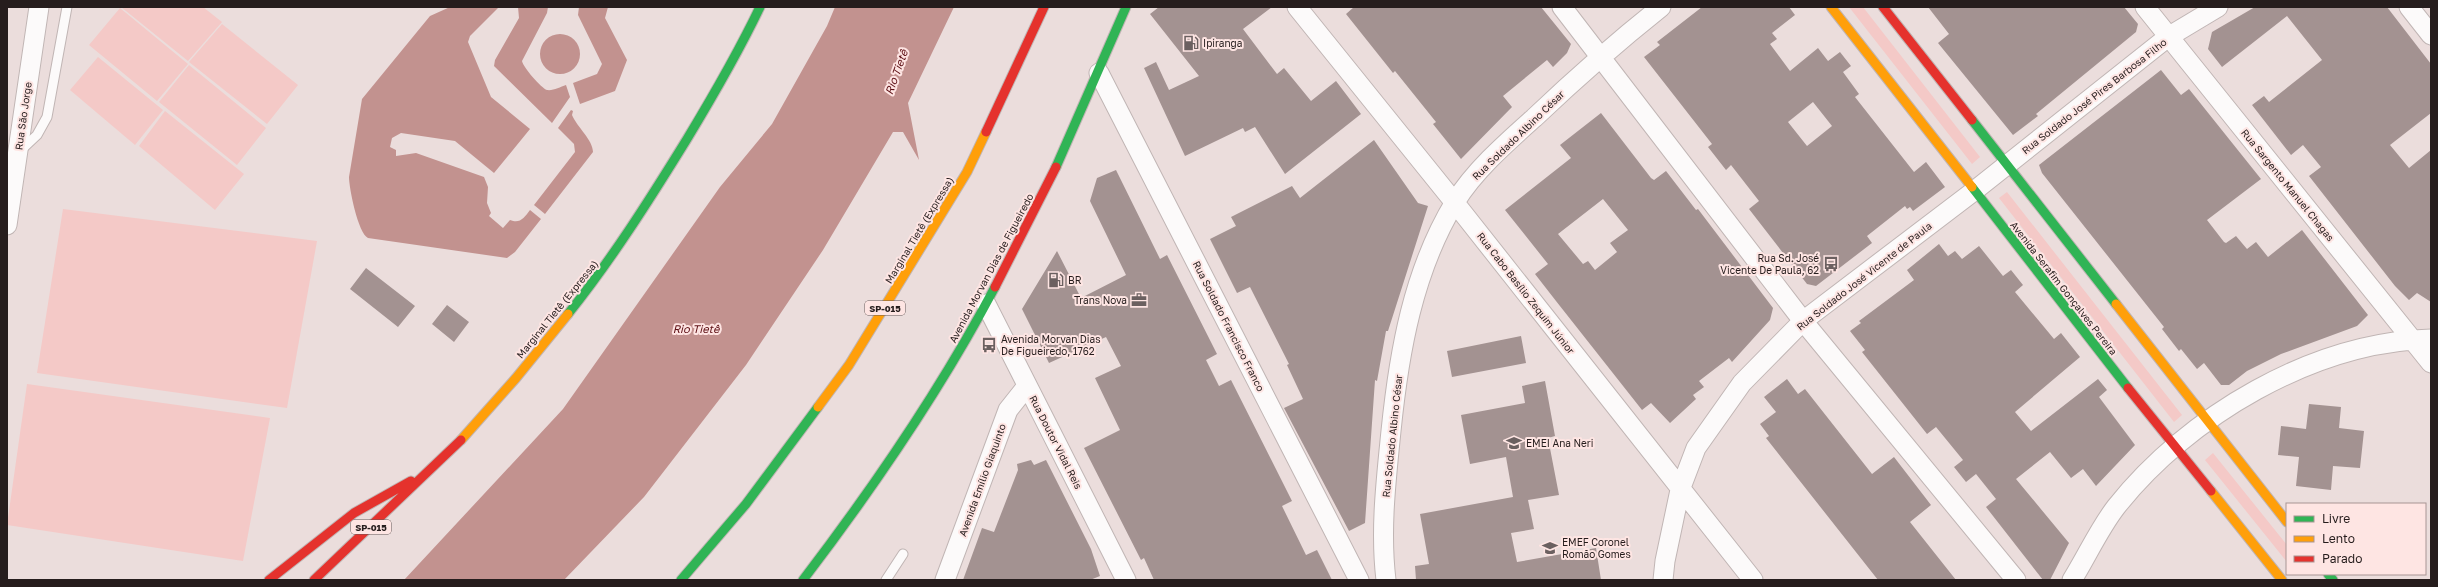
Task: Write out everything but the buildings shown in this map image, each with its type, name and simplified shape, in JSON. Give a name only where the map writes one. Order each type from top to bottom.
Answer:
[{"type":"main road","name":"Marginal Tietê (Expressa)","points":[[314,580],[428,474],[488,411],[596,280],[678,155],[739,53],[760,7]]},
{"type":"main road","name":"Marginal Tietê (Expressa)","points":[[681,580],[746,504],[849,365],[966,172],[1044,7]]},
{"type":"main road","name":"Avenida Morvan Dias de Figueiredo","points":[[803,580],[883,474],[971,332],[1056,167],[1126,7]]},
{"type":"main road","name":"Avenida Serafim Gonçalves Pereira","points":[[1831,7],[2175,447],[2282,580]]},
{"type":"main road","points":[[1883,7],[2006,166],[2286,521]]},
{"type":"main road","points":[[269,580],[356,511],[385,493],[428,474]]},
{"type":"street","name":"Rua São Jorge","points":[[7,225],[39,7]]},
{"type":"street","name":"Rua Cabo Basílio Zequim Júnior","points":[[1297,7],[1455,202],[1752,580]]},
{"type":"street","points":[[1562,7],[1803,321],[2016,580]]},
{"type":"street","name":"Rua Soldado Albino César","points":[[1386,580],[1384,523],[1397,380],[1411,306],[1426,262],[1455,202],[1472,180],[1514,136],[1600,56],[1662,7]]},
{"type":"street","name":"Rua Sargento Manuel Chagas","points":[[2145,7],[2168,37],[2422,339],[2431,362]]},
{"type":"street","name":"Rua Soldado José Pires Barbosa Filho","points":[[1974,191],[2168,37],[2218,7]]},
{"type":"street","points":[[2409,7],[2431,34]]},
{"type":"street","name":"Rua Soldado Francisco Franco","points":[[1098,73],[1359,580]]},
{"type":"street","name":"Rua Soldado José Vicente de Paula","points":[[1663,580],[1665,561],[1680,490],[1696,448],[1742,383],[1803,321],[1974,191]]},
{"type":"street","name":"Rua Doutor Vidal Reis","points":[[986,304],[1126,580]]},
{"type":"street","points":[[2072,580],[2116,508],[2152,466],[2208,422],[2274,379],[2352,350],[2422,339]]},
{"type":"street","name":"Avenida Emílio Giaquinto","points":[[945,580],[1008,410],[1027,386]]},
{"type":"lane","points":[[18,152],[37,135],[47,117],[67,7]]},
{"type":"lane","points":[[886,580],[903,554]]},
{"type":"shaded area","points":[[121,7],[203,7],[222,22],[188,61]]},
{"type":"shaded area","points":[[1849,7],[1863,7],[1980,157],[1972,164]]},
{"type":"shaded area","points":[[120,8],[188,64],[157,101],[89,45]]},
{"type":"shaded area","points":[[222,24],[298,85],[267,124],[189,62]]},
{"type":"shaded area","points":[[98,57],[163,110],[135,145],[70,90]]},
{"type":"shaded area","points":[[189,65],[266,128],[237,165],[159,102]]},
{"type":"shaded area","points":[[165,111],[244,174],[215,210],[139,146]]},
{"type":"shaded area","points":[[2007,192],[2182,415],[2174,422],[1999,198]]},
{"type":"shaded area","points":[[63,209],[317,241],[287,408],[37,373]]},
{"type":"shaded area","points":[[27,384],[270,418],[243,561],[7,525]]},
{"type":"shaded area","points":[[2213,453],[2286,544],[2286,561],[2205,460]]},
{"type":"water","points":[[450,7],[499,7],[470,36],[468,42],[491,97],[530,129],[494,173],[455,141],[401,133],[392,138],[390,147],[396,150],[396,156],[416,153],[484,177],[488,187],[487,203],[491,213],[489,216],[503,228],[510,220],[522,220],[530,210],[541,219],[515,252],[507,258],[368,238],[361,228],[352,200],[349,177],[362,99],[430,16]]},
{"type":"water","points":[[518,7],[548,7],[547,13],[522,61],[525,68],[547,90],[566,85],[570,97],[552,123],[494,66],[495,60],[519,18]]},
{"type":"water","points":[[579,7],[608,7],[605,18],[627,60],[615,91],[580,104],[573,83],[597,74],[602,64],[578,15]]},
{"type":"water","name":"Rio Tietê","points":[[835,7],[954,7],[908,103],[919,160],[903,132],[893,132],[823,250],[746,365],[644,497],[564,580],[404,580],[563,409],[720,187],[772,124],[827,26]]},
{"type":"water","points":[[560,34],[568,36],[574,40],[578,46],[580,54],[578,62],[574,68],[568,72],[560,74],[552,72],[546,68],[542,62],[540,54],[542,46],[546,40],[552,36]]},
{"type":"water","points":[[571,110],[573,111],[572,115],[574,120],[588,138],[593,152],[545,214],[534,205],[575,152],[574,144],[558,128]]},
{"type":"traffic: fast","points":[[568,314],[645,206],[697,123],[743,41],[760,7]]},
{"type":"traffic: fast","points":[[1056,167],[1126,7]]},
{"type":"traffic: fast","points":[[1972,120],[2116,304]]},
{"type":"traffic: fast","points":[[1972,187],[2128,388]]},
{"type":"traffic: fast","points":[[803,580],[855,510],[905,438],[952,364],[995,287]]},
{"type":"traffic: fast","points":[[681,580],[746,504],[818,407]]},
{"type":"traffic: fast","points":[[2329,575],[2333,580]]},
{"type":"traffic: slow","points":[[1831,7],[1972,187]]},
{"type":"traffic: slow","points":[[818,407],[849,365],[967,172],[986,132]]},
{"type":"traffic: slow","points":[[2116,304],[2286,521]]},
{"type":"traffic: slow","points":[[461,440],[516,378],[568,314]]},
{"type":"traffic: slow","points":[[2211,491],[2282,580]]},
{"type":"traffic: jam","points":[[986,132],[1044,7]]},
{"type":"traffic: jam","points":[[1883,7],[1972,120]]},
{"type":"traffic: jam","points":[[995,287],[1056,167]]},
{"type":"traffic: jam","points":[[2128,388],[2211,491]]},
{"type":"traffic: jam","points":[[314,580],[461,440]]},
{"type":"traffic: jam","points":[[269,580],[354,513],[411,481]]},
{"type":"place","name":"Ipiranga","points":[[1191,43]]},
{"type":"place","name":"Rua Sd. José Vicente De Paula, 62","points":[[1831,264]]},
{"type":"place","name":"BR","points":[[1056,280]]},
{"type":"place","name":"Trans Nova","points":[[1139,300]]},
{"type":"place","name":"Avenida Morvan Dias De Figueiredo, 1762","points":[[989,345]]},
{"type":"place","name":"EMEI Ana Neri","points":[[1514,443]]},
{"type":"place","name":"EMEF Coronel Romão Gomes","points":[[1550,548]]}]
